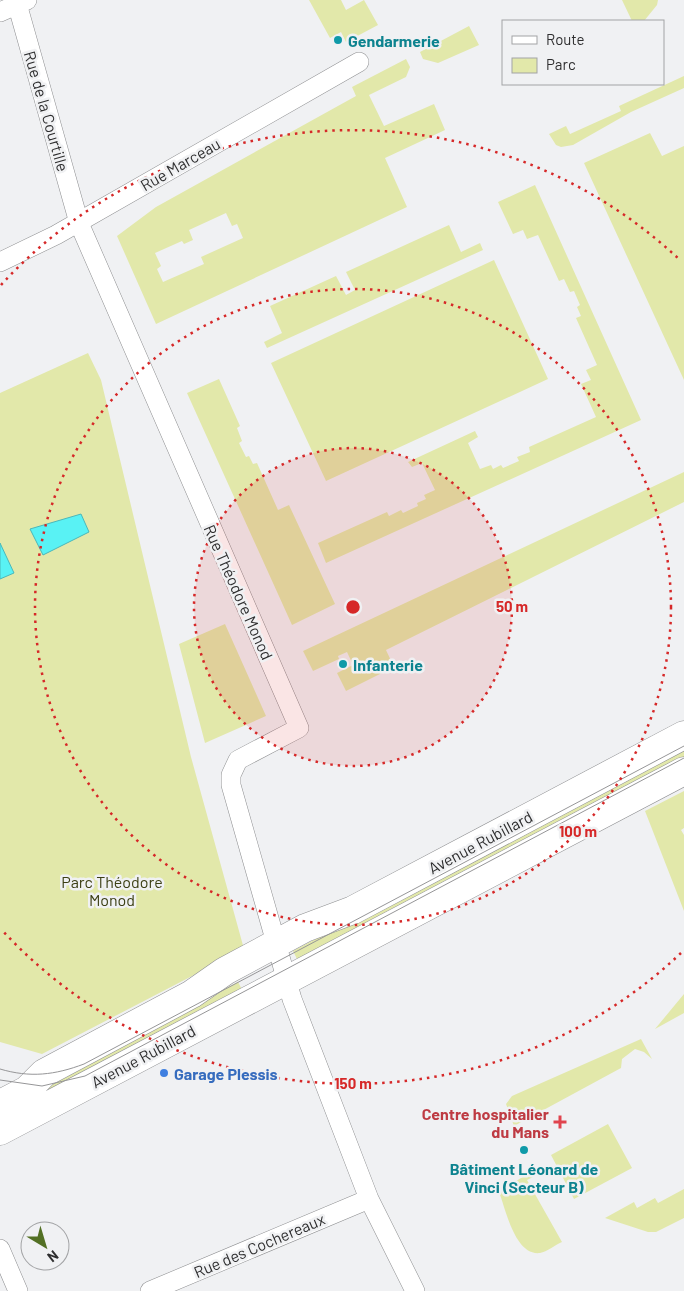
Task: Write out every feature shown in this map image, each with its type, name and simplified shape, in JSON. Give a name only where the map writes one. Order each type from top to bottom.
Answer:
[{"type":"main road","name":"Avenue Rubillard","points":[[0,1104],[27,1090],[44,1073],[192,994],[274,941],[317,922],[353,910],[684,735]]},
{"type":"main road","name":"Avenue Rubillard","points":[[0,1131],[684,771]]},
{"type":"street","name":"Rue de la Courtille","points":[[15,4],[79,223]]},
{"type":"street","name":"Rue Marceau","points":[[0,262],[79,223],[359,62]]},
{"type":"street","name":"Rue Théodore Monod","points":[[79,223],[299,728],[242,757],[233,767],[231,775],[232,785],[274,941]]},
{"type":"street","points":[[274,941],[285,981],[368,1199],[415,1291]]},
{"type":"street","name":"Rue des Cochereaux","points":[[150,1291],[368,1199]]},
{"type":"street","points":[[0,1249],[18,1291]]},
{"type":"green space","points":[[309,0],[341,0],[346,10],[364,0],[378,25],[346,42],[341,32],[330,38]]},
{"type":"green space","points":[[622,0],[658,0],[657,5],[645,20],[632,20]]},
{"type":"green space","points":[[469,26],[479,45],[438,63],[423,59],[420,52]]},
{"type":"green space","points":[[406,59],[410,67],[406,77],[369,95],[384,126],[434,104],[445,130],[385,158],[407,207],[156,324],[117,236],[156,207],[356,96],[352,87]],"holes":[[[226,213],[232,226],[237,224],[243,238],[201,257],[204,264],[163,282],[157,269],[161,266],[155,253],[182,241],[184,244],[193,240],[189,230]]]},
{"type":"green space","points":[[684,76],[684,88],[631,112],[573,145],[561,147],[556,145],[549,134],[566,126],[570,134],[621,111],[619,106]]},
{"type":"green space","points":[[650,133],[662,156],[684,146],[684,380],[584,163]]},
{"type":"green space","points":[[535,185],[641,420],[326,563],[318,543],[387,512],[389,516],[401,510],[403,513],[418,506],[417,503],[426,499],[424,495],[435,490],[422,463],[412,467],[408,462],[475,431],[478,437],[468,443],[480,469],[491,465],[493,469],[501,465],[503,468],[519,461],[517,457],[530,452],[529,447],[596,417],[581,384],[591,380],[586,370],[597,365],[576,318],[581,316],[577,307],[580,305],[574,291],[570,292],[564,279],[559,281],[538,235],[527,239],[523,230],[513,234],[498,202]]},
{"type":"green space","points":[[449,225],[461,252],[480,243],[483,250],[267,348],[264,342],[282,333],[270,306],[336,276],[346,295],[355,290],[346,272]]},
{"type":"green space","points":[[494,260],[548,379],[326,481],[271,363]]},
{"type":"green space","name":"Parc Théodore Monod","points":[[88,353],[101,380],[191,757],[244,949],[42,1054],[0,1042],[0,393]]},
{"type":"green space","points":[[219,379],[240,426],[237,428],[242,441],[239,443],[246,457],[249,456],[253,464],[257,463],[278,510],[289,505],[335,604],[292,625],[187,393]]},
{"type":"green space","points":[[684,472],[684,502],[386,650],[394,667],[346,691],[337,673],[353,665],[347,652],[338,656],[339,659],[313,671],[303,651]]},
{"type":"green space","points":[[225,624],[266,716],[205,743],[179,644]]},
{"type":"green space","points":[[684,744],[684,761],[298,961],[293,951]]},
{"type":"green space","points":[[684,791],[684,828],[681,830],[684,835],[684,911],[645,811]]},
{"type":"green space","points":[[238,982],[245,995],[31,1099],[75,1066]]},
{"type":"green space","points":[[684,994],[684,1013],[655,1029]]},
{"type":"green space","points":[[641,1039],[652,1059],[644,1052],[635,1049],[622,1059],[621,1068],[514,1126],[506,1104],[512,1096]]},
{"type":"green space","points":[[608,1124],[632,1168],[574,1199],[551,1155]]},
{"type":"green space","points":[[532,1171],[535,1176],[527,1180],[562,1242],[540,1253],[531,1252],[518,1240],[508,1220],[499,1192]]},
{"type":"green space","points":[[684,1189],[684,1218],[656,1232],[648,1232],[605,1218],[634,1202],[637,1208],[655,1198],[658,1203]]},
{"type":"water","points":[[81,514],[89,532],[43,555],[30,529]]},
{"type":"water","points":[[0,543],[14,573],[0,579]]},
{"type":"tram line","points":[[0,1069],[22,1074],[42,1074],[63,1071],[84,1064],[684,746]]},
{"type":"tram line","points":[[0,1080],[42,1086],[85,1076],[684,758]]},
{"type":"place","name":"Gendarmerie","points":[[338,40]]},
{"type":"place","name":"Infanterie","points":[[343,664]]},
{"type":"place","name":"Garage Plessis","points":[[164,1073]]},
{"type":"place","name":"Centre hospitalier du Mans","points":[[560,1122]]},
{"type":"place","name":"Bâtiment Léonard de Vinci (Secteur B)","points":[[524,1150]]}]
